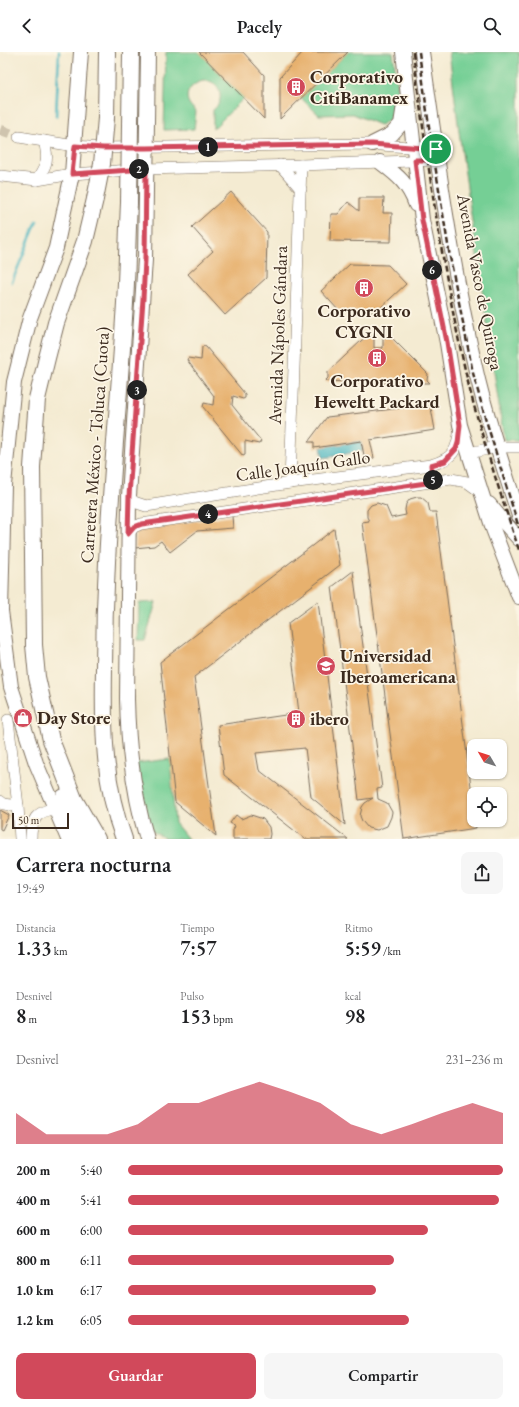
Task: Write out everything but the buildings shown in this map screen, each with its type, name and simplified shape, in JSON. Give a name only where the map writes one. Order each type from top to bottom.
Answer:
[{"type":"highway","points":[[97,839],[74,799],[51,740],[37,677],[34,645],[32,467],[37,400],[56,323],[86,242],[96,199],[102,164],[106,118],[107,52]]},
{"type":"highway","name":"Carretera México - Toluca (Cuota)","points":[[124,839],[108,779],[104,724],[104,677],[108,537],[124,317],[131,52]]},
{"type":"highway","points":[[51,740],[49,760],[61,806],[72,820],[82,839]]},
{"type":"highway","points":[[61,806],[88,839]]},
{"type":"main road","points":[[68,839],[61,806],[10,720],[11,688],[1,611],[4,485],[14,382],[30,318],[56,248],[72,174],[81,52]]},
{"type":"main road","points":[[147,839],[134,785],[127,728],[129,496],[145,260],[148,52]]},
{"type":"main road","points":[[403,52],[422,220],[447,342],[460,425],[493,529],[519,598]]},
{"type":"main road","name":"Avenida Vasco de Quiroga","points":[[422,52],[453,257],[468,335],[476,372],[497,447],[518,513]]},
{"type":"main road","points":[[372,144],[392,134],[401,124],[407,89]]},
{"type":"main road","points":[[380,162],[395,173],[411,191],[422,220]]},
{"type":"main road","points":[[481,492],[498,516],[519,539]]},
{"type":"main road","points":[[518,513],[519,497]]},
{"type":"street","points":[[19,137],[75,146],[103,148],[372,144],[414,154],[437,155]]},
{"type":"street","points":[[37,180],[47,162],[47,152],[44,141]]},
{"type":"street","points":[[352,144],[360,153],[354,163]]},
{"type":"street","points":[[1,176],[37,180],[72,174],[146,169],[280,165],[301,166],[380,162],[414,154]]},
{"type":"street","points":[[280,165],[301,189]]},
{"type":"street","name":"Avenida Nápoles Gándara","points":[[290,483],[301,166]]},
{"type":"street","name":"Calle Joaquín Gallo","points":[[129,496],[134,502],[146,506],[175,503],[290,483],[431,465],[445,461],[456,449],[460,425]]},
{"type":"street","points":[[469,453],[497,447],[519,447]]},
{"type":"street","points":[[431,465],[433,482]]},
{"type":"street","name":"Calle Joaquín Gallo","points":[[128,534],[134,527],[142,524],[451,479],[467,482],[481,492]]},
{"type":"street","points":[[174,519],[171,511],[175,503]]},
{"type":"street","points":[[10,720],[20,839]]},
{"type":"street","points":[[0,801],[4,804],[18,806]]},
{"type":"street","points":[[31,839],[32,824],[36,817],[45,810],[61,806]]},
{"type":"green space","points":[[166,52],[199,52],[244,98],[213,129],[213,110],[219,103],[220,94],[216,86],[210,81],[203,81],[190,89],[187,95],[189,103],[196,111],[194,129],[164,130]]},
{"type":"green space","points":[[348,52],[393,52],[399,99],[397,111],[394,116],[383,124],[380,125],[353,114],[319,115],[301,98]]},
{"type":"green space","points":[[449,52],[519,52],[519,440],[504,440],[460,139]]},
{"type":"green space","points":[[156,602],[145,640],[138,640],[139,603]]},
{"type":"green space","points":[[170,759],[175,823],[188,839],[166,839],[152,831],[147,816],[136,763]]},
{"type":"water","points":[[361,441],[363,451],[323,458],[321,447]]},
{"type":"waterway","points":[[56,116],[59,52]]},
{"type":"waterway","points":[[12,282],[37,221]]},
{"type":"tunnel","points":[[0,130],[19,137]]},
{"type":"railway","points":[[413,52],[436,214],[457,334],[478,418],[519,550]]},
{"type":"railway","points":[[419,52],[430,134],[450,257],[473,373],[519,528]]},
{"type":"place","name":"Corporativo CitiBanamex","points":[[296,87]]},
{"type":"place","name":"Corporativo CYGNI","points":[[364,288]]},
{"type":"place","name":"Corporativo Heweltt Packard","points":[[377,358]]},
{"type":"place","name":"Universidad Iberoamericana","points":[[326,666]]},
{"type":"place","name":"Day Store","points":[[23,718]]},
{"type":"place","name":"ibero","points":[[296,719]]},
{"type":"route","points":[[372,144],[436,149],[438,160],[415,160],[422,220],[447,342],[460,425],[456,449],[445,461],[431,465],[433,482],[142,524],[134,527],[128,534],[129,496],[145,260],[146,169],[72,174],[75,146],[103,148],[146,148],[372,144]]}]
